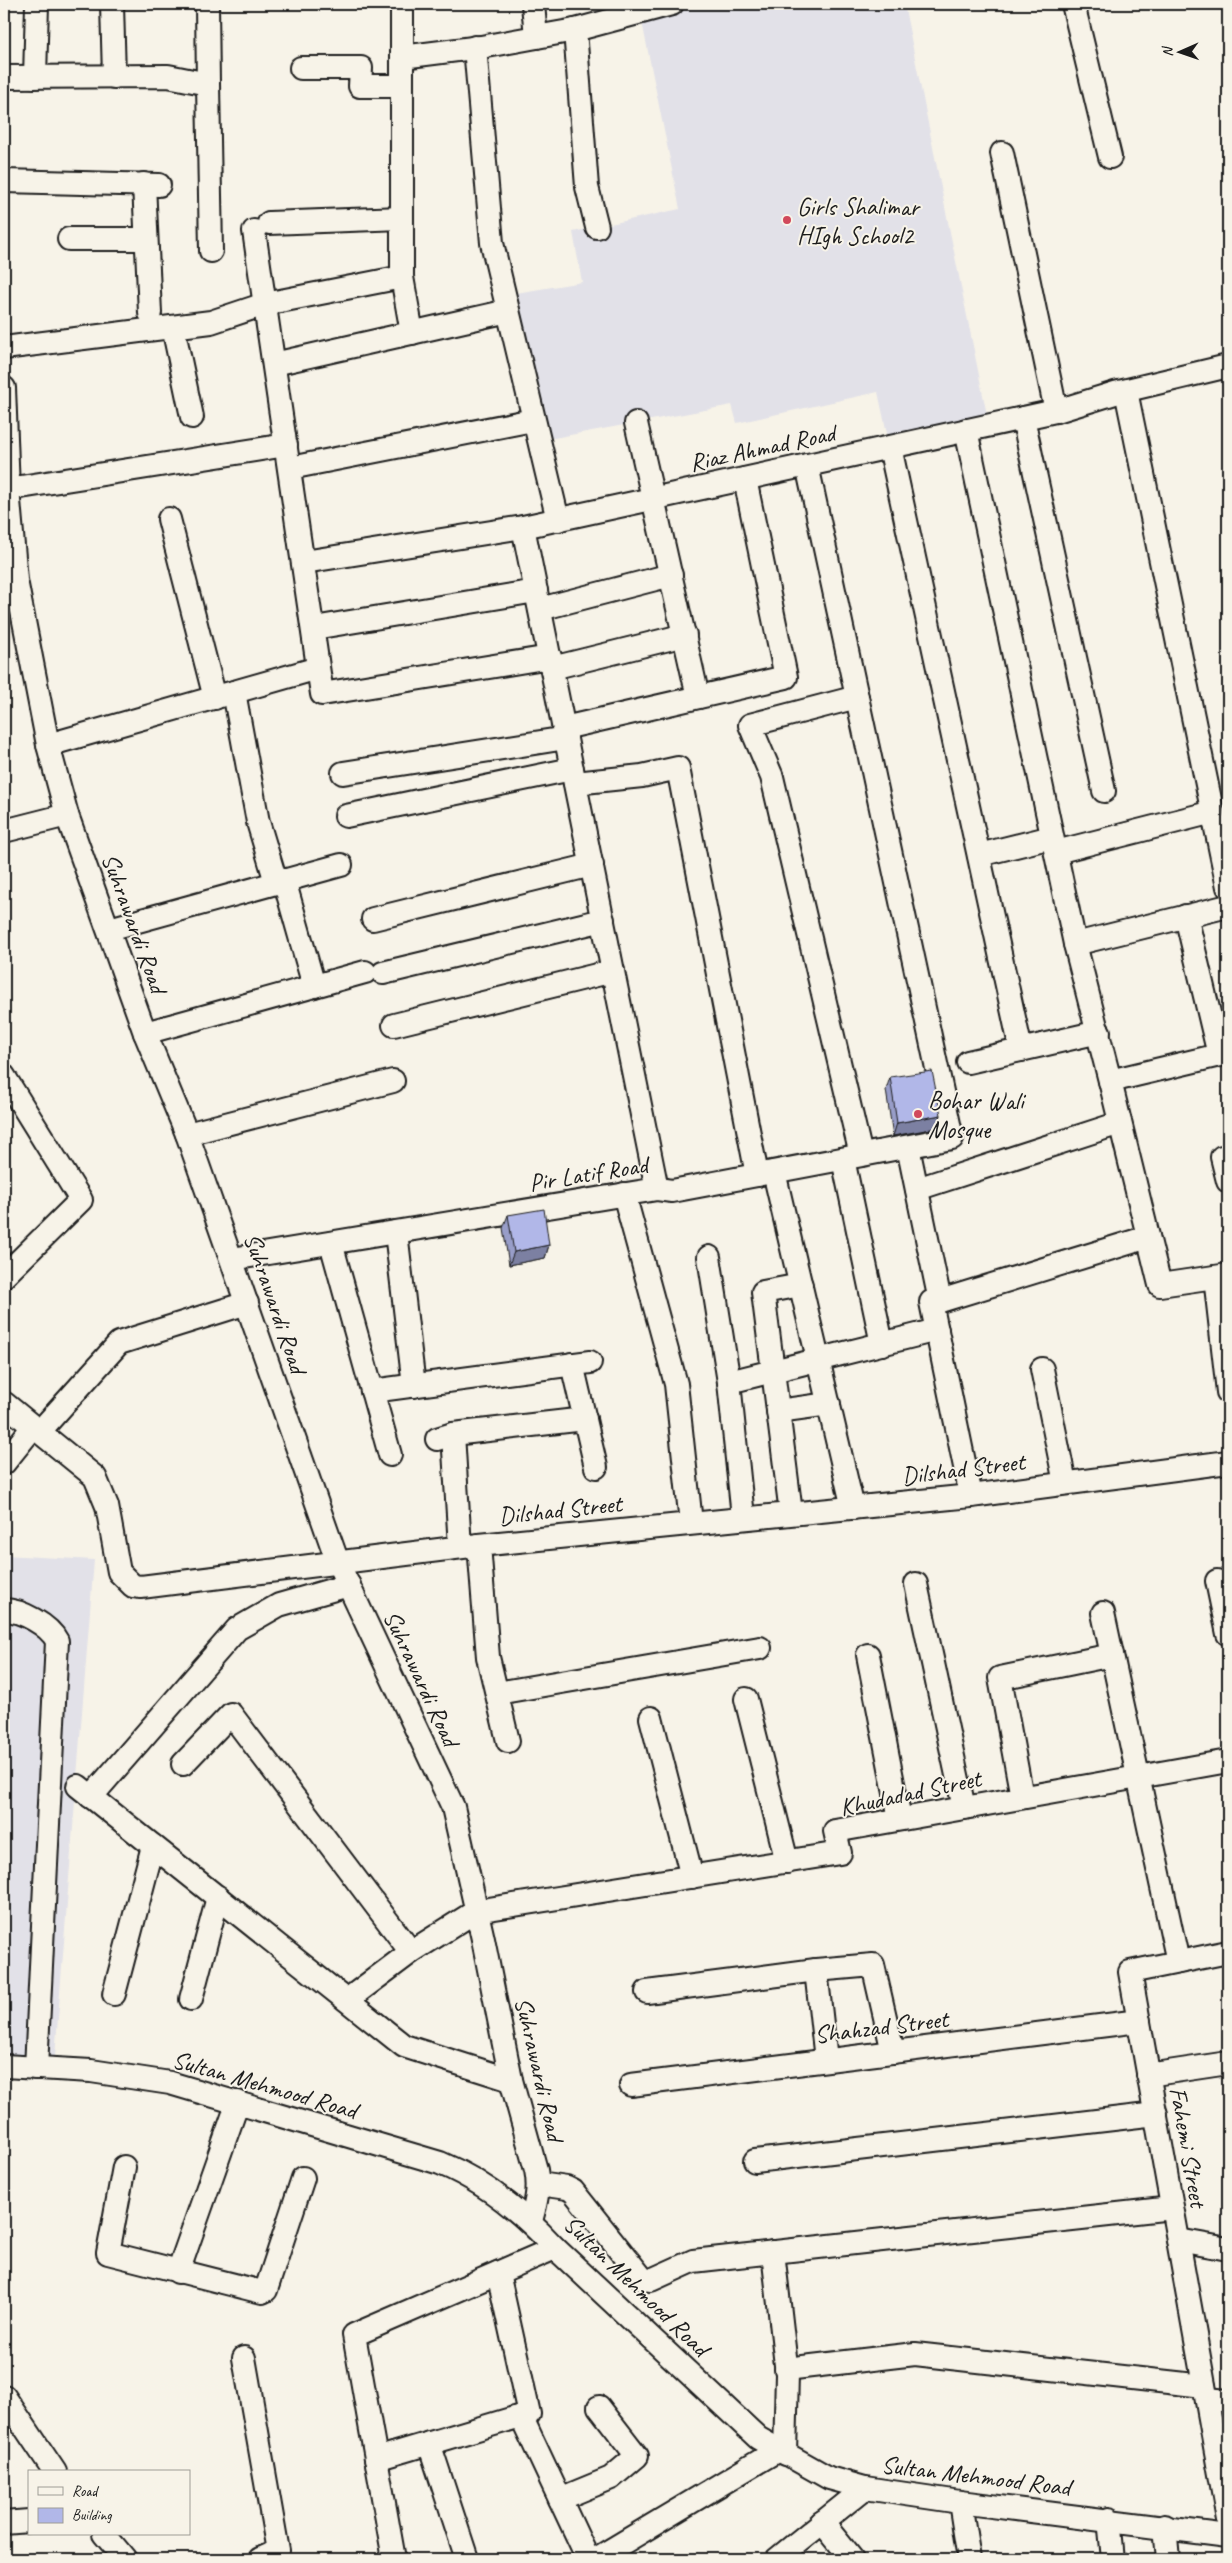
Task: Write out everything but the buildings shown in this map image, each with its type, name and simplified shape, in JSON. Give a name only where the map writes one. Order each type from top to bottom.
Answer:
[{"type":"street","points":[[35,77],[37,4]]},
{"type":"street","points":[[112,4],[114,77]]},
{"type":"street","points":[[207,4],[211,251]]},
{"type":"street","points":[[402,4],[402,277],[412,333]]},
{"type":"street","points":[[533,4],[536,37]]},
{"type":"street","points":[[1073,4],[1110,157]]},
{"type":"street","points":[[402,57],[475,48],[575,30],[659,5]]},
{"type":"street","points":[[575,30],[587,187],[597,227]]},
{"type":"street","points":[[475,48],[492,243],[558,520]]},
{"type":"street","points":[[301,68],[361,68],[360,86],[402,86]]},
{"type":"street","points":[[4,77],[168,76],[208,84]]},
{"type":"street","points":[[1002,154],[1056,411]]},
{"type":"street","points":[[4,181],[151,184],[146,239],[150,313]]},
{"type":"street","points":[[402,218],[262,227],[265,304],[314,628],[322,694],[551,662],[685,635]]},
{"type":"street","points":[[69,239],[146,239]]},
{"type":"street","points":[[4,348],[210,322],[265,304],[402,277]]},
{"type":"street","points":[[274,364],[508,311]]},
{"type":"street","points":[[173,327],[192,417]]},
{"type":"street","name":"Riaz Ahmad Road","points":[[304,562],[558,520],[1056,411],[1126,391],[1228,366]]},
{"type":"street","name":"Suhrawardi Road","points":[[4,390],[8,489],[16,580],[48,745],[67,816],[145,1033],[186,1134],[232,1260],[338,1563],[453,1807],[510,2080],[539,2184],[538,2198],[530,2221]]},
{"type":"street","points":[[1126,391],[1228,887]]},
{"type":"street","points":[[1023,418],[1104,791]]},
{"type":"street","points":[[290,468],[533,420]]},
{"type":"street","points":[[636,423],[655,498],[698,697]]},
{"type":"street","points":[[966,430],[1076,944],[1160,1285],[1222,1276],[1228,1392]]},
{"type":"street","points":[[8,489],[286,445]]},
{"type":"street","points":[[890,447],[1021,1050]]},
{"type":"street","points":[[807,465],[857,697],[750,725],[772,777],[852,1157],[882,1344]]},
{"type":"street","points":[[344,773],[565,733],[698,697],[786,677],[745,478]]},
{"type":"street","points":[[169,519],[224,695],[258,822],[280,881],[314,986]]},
{"type":"street","points":[[524,527],[657,1189]]},
{"type":"street","points":[[314,628],[538,600],[671,575]]},
{"type":"street","points":[[48,745],[318,668]]},
{"type":"street","name":"Pir Latif Road","points":[[232,1260],[624,1194],[657,1189],[672,1190],[952,1138],[857,697]]},
{"type":"street","points":[[346,816],[574,776],[642,776],[678,768],[765,1173],[801,1285],[853,1508]]},
{"type":"street","points":[[979,855],[1054,845],[1213,812]]},
{"type":"street","points":[[4,831],[67,816]]},
{"type":"street","points":[[109,929],[341,865]]},
{"type":"street","points":[[373,919],[592,865]]},
{"type":"street","points":[[1076,944],[1228,906]]},
{"type":"street","points":[[1110,1081],[1224,1054],[1186,916]]},
{"type":"street","points":[[145,1033],[314,986],[603,920]]},
{"type":"street","points":[[394,1025],[613,971]]},
{"type":"street","points":[[968,1062],[1099,1032]]},
{"type":"street","points":[[4,1076],[81,1200],[8,1263]]},
{"type":"street","points":[[186,1134],[394,1081]]},
{"type":"street","points":[[917,1189],[1120,1123]]},
{"type":"street","points":[[908,1147],[940,1301]]},
{"type":"street","points":[[1222,1157],[1228,1180]]},
{"type":"street","points":[[624,1194],[676,1384],[691,1522]]},
{"type":"street","points":[[396,1232],[414,1386]]},
{"type":"street","points":[[971,1496],[931,1302],[940,1301],[1148,1237]]},
{"type":"street","points":[[331,1243],[390,1455]]},
{"type":"street","points":[[709,1257],[729,1382],[743,1517]]},
{"type":"street","points":[[791,1513],[763,1292],[801,1285]]},
{"type":"street","points":[[4,1463],[120,1343],[247,1303]]},
{"type":"street","points":[[729,1382],[937,1330]]},
{"type":"street","points":[[372,1391],[581,1363],[585,1419],[596,1467]]},
{"type":"street","points":[[1042,1369],[1064,1483]]},
{"type":"street","name":"Dilshad Street","points":[[4,1403],[95,1478],[107,1506],[119,1572],[133,1586],[142,1587],[470,1546],[691,1522],[971,1496],[1228,1462]]},
{"type":"street","points":[[778,1411],[829,1404]]},
{"type":"street","points":[[508,1741],[488,1657],[470,1546],[445,1437],[585,1419]]},
{"type":"street","points":[[1217,1581],[1228,1634]]},
{"type":"street","points":[[916,1584],[964,1808]]},
{"type":"street","points":[[349,1585],[279,1605],[236,1629],[85,1791],[404,2046],[510,2080]]},
{"type":"street","points":[[4,1610],[13,1610],[50,1630],[57,1641],[36,2068]]},
{"type":"street","points":[[1103,1613],[1178,1962]]},
{"type":"street","points":[[497,1693],[760,1648]]},
{"type":"street","points":[[868,1655],[900,1819]]},
{"type":"street","points":[[1022,1797],[1000,1678],[1112,1655]]},
{"type":"street","points":[[746,1699],[787,1862]]},
{"type":"street","points":[[183,1764],[231,1714],[411,1952]]},
{"type":"street","points":[[651,1718],[692,1877]]},
{"type":"street","name":"Khudadad Street","points":[[476,1910],[840,1853],[835,1831],[1228,1761]]},
{"type":"street","points":[[114,1994],[154,1846]]},
{"type":"street","points":[[192,1999],[218,1897]]},
{"type":"street","points":[[347,2000],[411,1952],[476,1910]]},
{"type":"street","name":"Fahemi Street","points":[[1228,1952],[1130,1972],[1178,2240],[1213,2395],[1228,2519]]},
{"type":"street","points":[[647,1992],[816,1970],[873,1965],[893,2052]]},
{"type":"street","points":[[816,1970],[826,2060]]},
{"type":"street","name":"Shahzad Street","points":[[631,2085],[1139,2021]]},
{"type":"street","points":[[1148,2075],[1228,2063]]},
{"type":"street","name":"Sultan Mehmood Road","points":[[4,2066],[91,2071],[170,2083],[238,2102],[461,2172],[494,2192],[530,2221],[555,2248],[758,2438],[829,2478],[865,2488],[960,2502],[1165,2526],[1228,2536]]},
{"type":"street","points":[[178,2272],[238,2102]]},
{"type":"street","points":[[755,2161],[1156,2114]]},
{"type":"street","points":[[124,2167],[107,2252],[178,2272],[264,2292],[303,2178]]},
{"type":"street","points":[[539,2184],[567,2188],[573,2191],[643,2279],[651,2280],[693,2261],[1172,2208]]},
{"type":"street","points":[[1178,2240],[1228,2249]]},
{"type":"street","points":[[394,2559],[354,2335],[555,2248]]},
{"type":"street","points":[[596,2559],[781,2452],[786,2369],[772,2252]]},
{"type":"street","points":[[376,2459],[529,2414],[498,2273]]},
{"type":"street","points":[[786,2369],[915,2354],[1213,2395]]},
{"type":"street","points":[[244,2358],[278,2551],[260,2559]]},
{"type":"street","points":[[4,2396],[54,2470]]},
{"type":"street","points":[[560,2499],[611,2478],[637,2456],[599,2407]]},
{"type":"street","points":[[521,2416],[588,2559]]},
{"type":"street","points":[[429,2443],[467,2559]]},
{"type":"street","points":[[777,2559],[865,2488]]},
{"type":"street","points":[[960,2502],[969,2559]]},
{"type":"street","points":[[1109,2519],[1113,2559]]},
{"type":"street","points":[[4,2523],[28,2520]]},
{"type":"street","points":[[822,2522],[852,2559]]},
{"type":"street","points":[[1165,2526],[1168,2559]]},
{"type":"street","points":[[106,2536],[125,2559]]},
{"type":"shaded area","name":"Girls Shalimar HIgh School2","points":[[672,4],[904,4],[989,425],[890,447],[878,392],[737,423],[732,405],[543,440],[504,295],[582,282],[573,232],[680,209],[640,12]]},
{"type":"shaded area","points":[[4,1555],[94,1560],[54,2069],[4,2067]]},
{"type":"place","name":"Girls Shalimar HIgh School2","points":[[787,220]]},
{"type":"place","name":"Bohar Wali Mosque","points":[[918,1114]]}]
